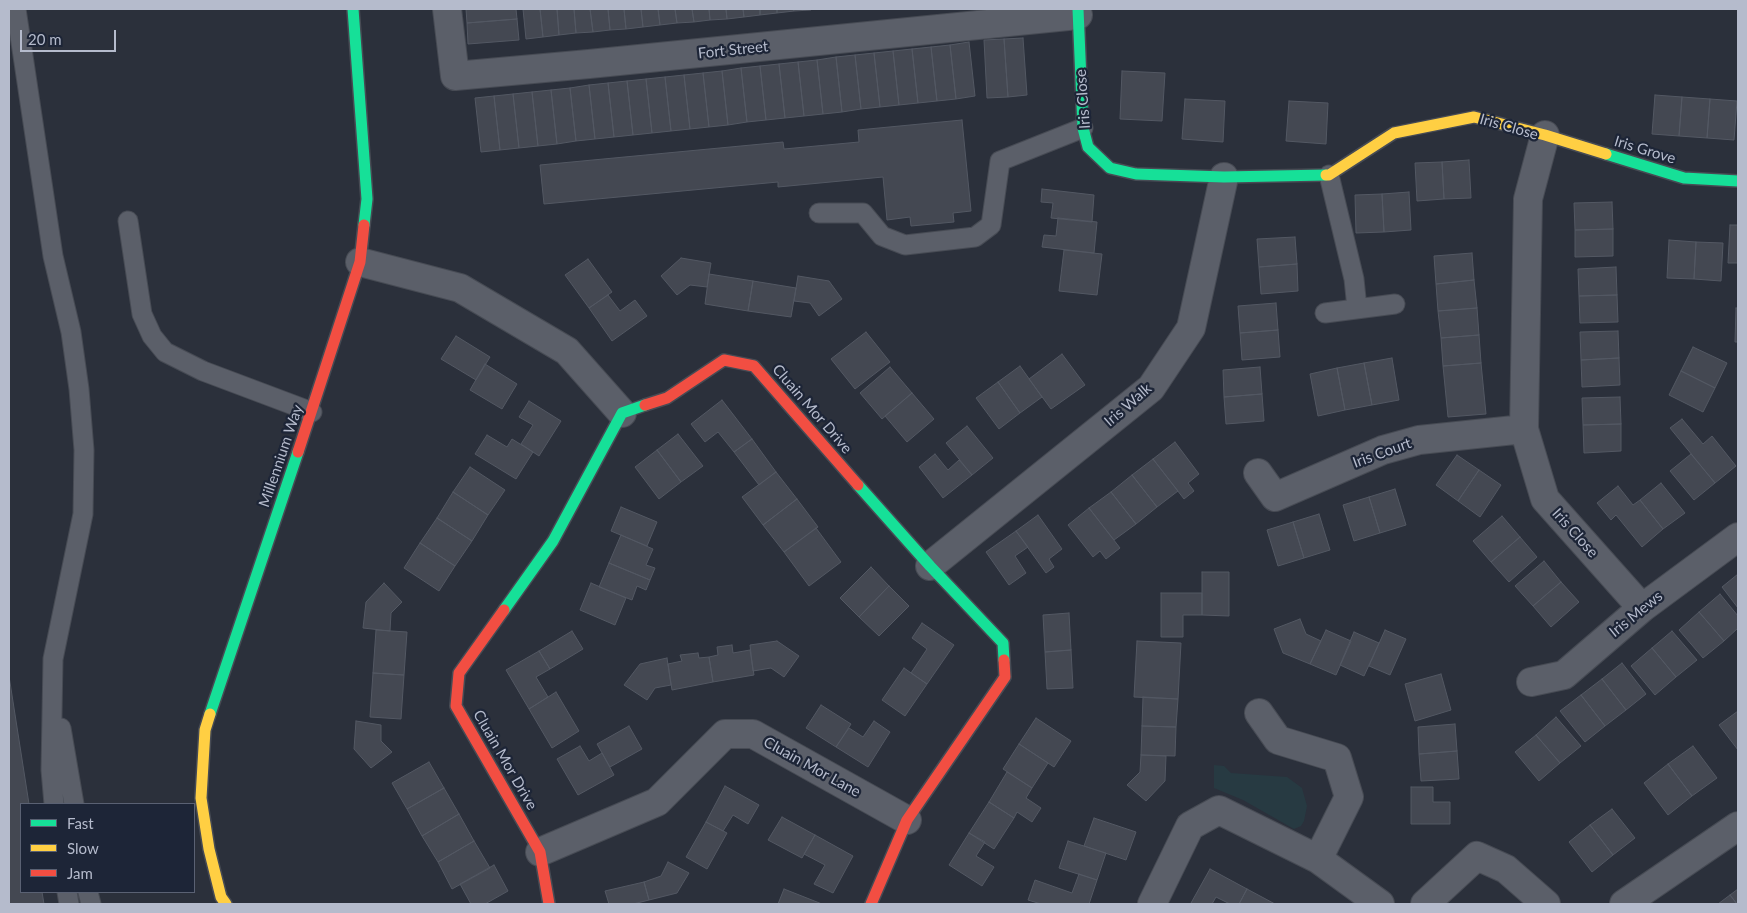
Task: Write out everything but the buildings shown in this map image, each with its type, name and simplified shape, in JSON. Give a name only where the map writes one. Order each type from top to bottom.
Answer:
[{"type":"street","name":"Millennium Way","points":[[226,904],[222,897],[209,849],[201,798],[205,730],[312,412],[360,262],[367,200],[353,9]]},
{"type":"street","name":"Fort Street","points":[[447,9],[455,76],[589,64],[1078,12]]},
{"type":"street","name":"Iris Close","points":[[1078,12],[1083,128],[1088,147],[1110,168],[1136,174],[1224,177],[1329,175],[1394,133],[1474,117],[1544,135],[1528,199],[1524,429],[1545,499],[1642,608]]},
{"type":"street","name":"Iris Grove","points":[[1544,135],[1684,178],[1738,181]]},
{"type":"street","name":"Iris Walk","points":[[930,566],[1151,388],[1191,328],[1224,177]]},
{"type":"street","points":[[360,262],[460,288],[567,352],[622,413]]},
{"type":"street","name":"Cluain Mor Drive","points":[[549,904],[540,852],[456,706],[459,673],[553,541],[622,413],[667,398],[724,360],[754,366],[930,566],[1003,643],[1005,677],[907,820],[872,904]]},
{"type":"street","name":"Iris Court","points":[[1258,473],[1275,497],[1383,450],[1419,440],[1524,429]]},
{"type":"street","name":"Iris Mews","points":[[1531,682],[1564,675],[1642,608],[1738,537]]},
{"type":"street","points":[[1259,713],[1278,740],[1337,758],[1349,797],[1318,859]]},
{"type":"street","name":"Cluain Mor Lane","points":[[540,852],[657,802],[725,734],[753,734],[907,820]]},
{"type":"street","points":[[1152,904],[1190,826],[1219,810],[1318,859],[1380,904]]},
{"type":"street","points":[[1624,904],[1738,826]]},
{"type":"street","points":[[1425,904],[1476,856],[1506,869],[1546,904]]},
{"type":"lane","points":[[16,9],[53,256],[74,351],[80,389],[84,450],[83,514],[53,659],[51,770],[54,803]]},
{"type":"lane","points":[[819,213],[863,213],[882,236],[905,245],[976,237],[991,225],[1000,161],[1083,128]]},
{"type":"lane","points":[[1329,175],[1354,279],[1357,308]]},
{"type":"lane","points":[[128,221],[142,314],[152,336],[165,352],[203,370],[312,412]]},
{"type":"lane","points":[[1325,313],[1395,304]]},
{"type":"lane","points":[[53,682],[74,803]]},
{"type":"shaded area","points":[[1214,765],[1224,766],[1231,773],[1287,777],[1302,788],[1307,806],[1301,826],[1294,829],[1243,800],[1214,788]]},
{"type":"traffic: fast","points":[[353,9],[367,199],[364,225]]},
{"type":"traffic: fast","points":[[1078,9],[1083,128],[1088,147],[1110,168],[1136,174],[1224,177],[1326,175]]},
{"type":"traffic: fast","points":[[1606,154],[1684,178],[1738,181]]},
{"type":"traffic: fast","points":[[504,610],[553,541],[622,413],[645,405]]},
{"type":"traffic: fast","points":[[210,714],[298,452]]},
{"type":"traffic: fast","points":[[858,485],[930,566],[1003,643],[1004,660]]},
{"type":"traffic: slow","points":[[1326,175],[1329,175],[1394,133],[1474,117],[1545,135],[1606,154]]},
{"type":"traffic: slow","points":[[210,714],[205,730],[201,798],[209,849],[221,897],[226,904]]},
{"type":"traffic: jam","points":[[298,452],[360,262],[364,225]]},
{"type":"traffic: jam","points":[[645,405],[667,398],[724,360],[754,366],[858,485]]},
{"type":"traffic: jam","points":[[504,610],[459,673],[456,706],[540,852],[549,904]]},
{"type":"traffic: jam","points":[[871,904],[907,820],[1005,677],[1004,660]]}]
